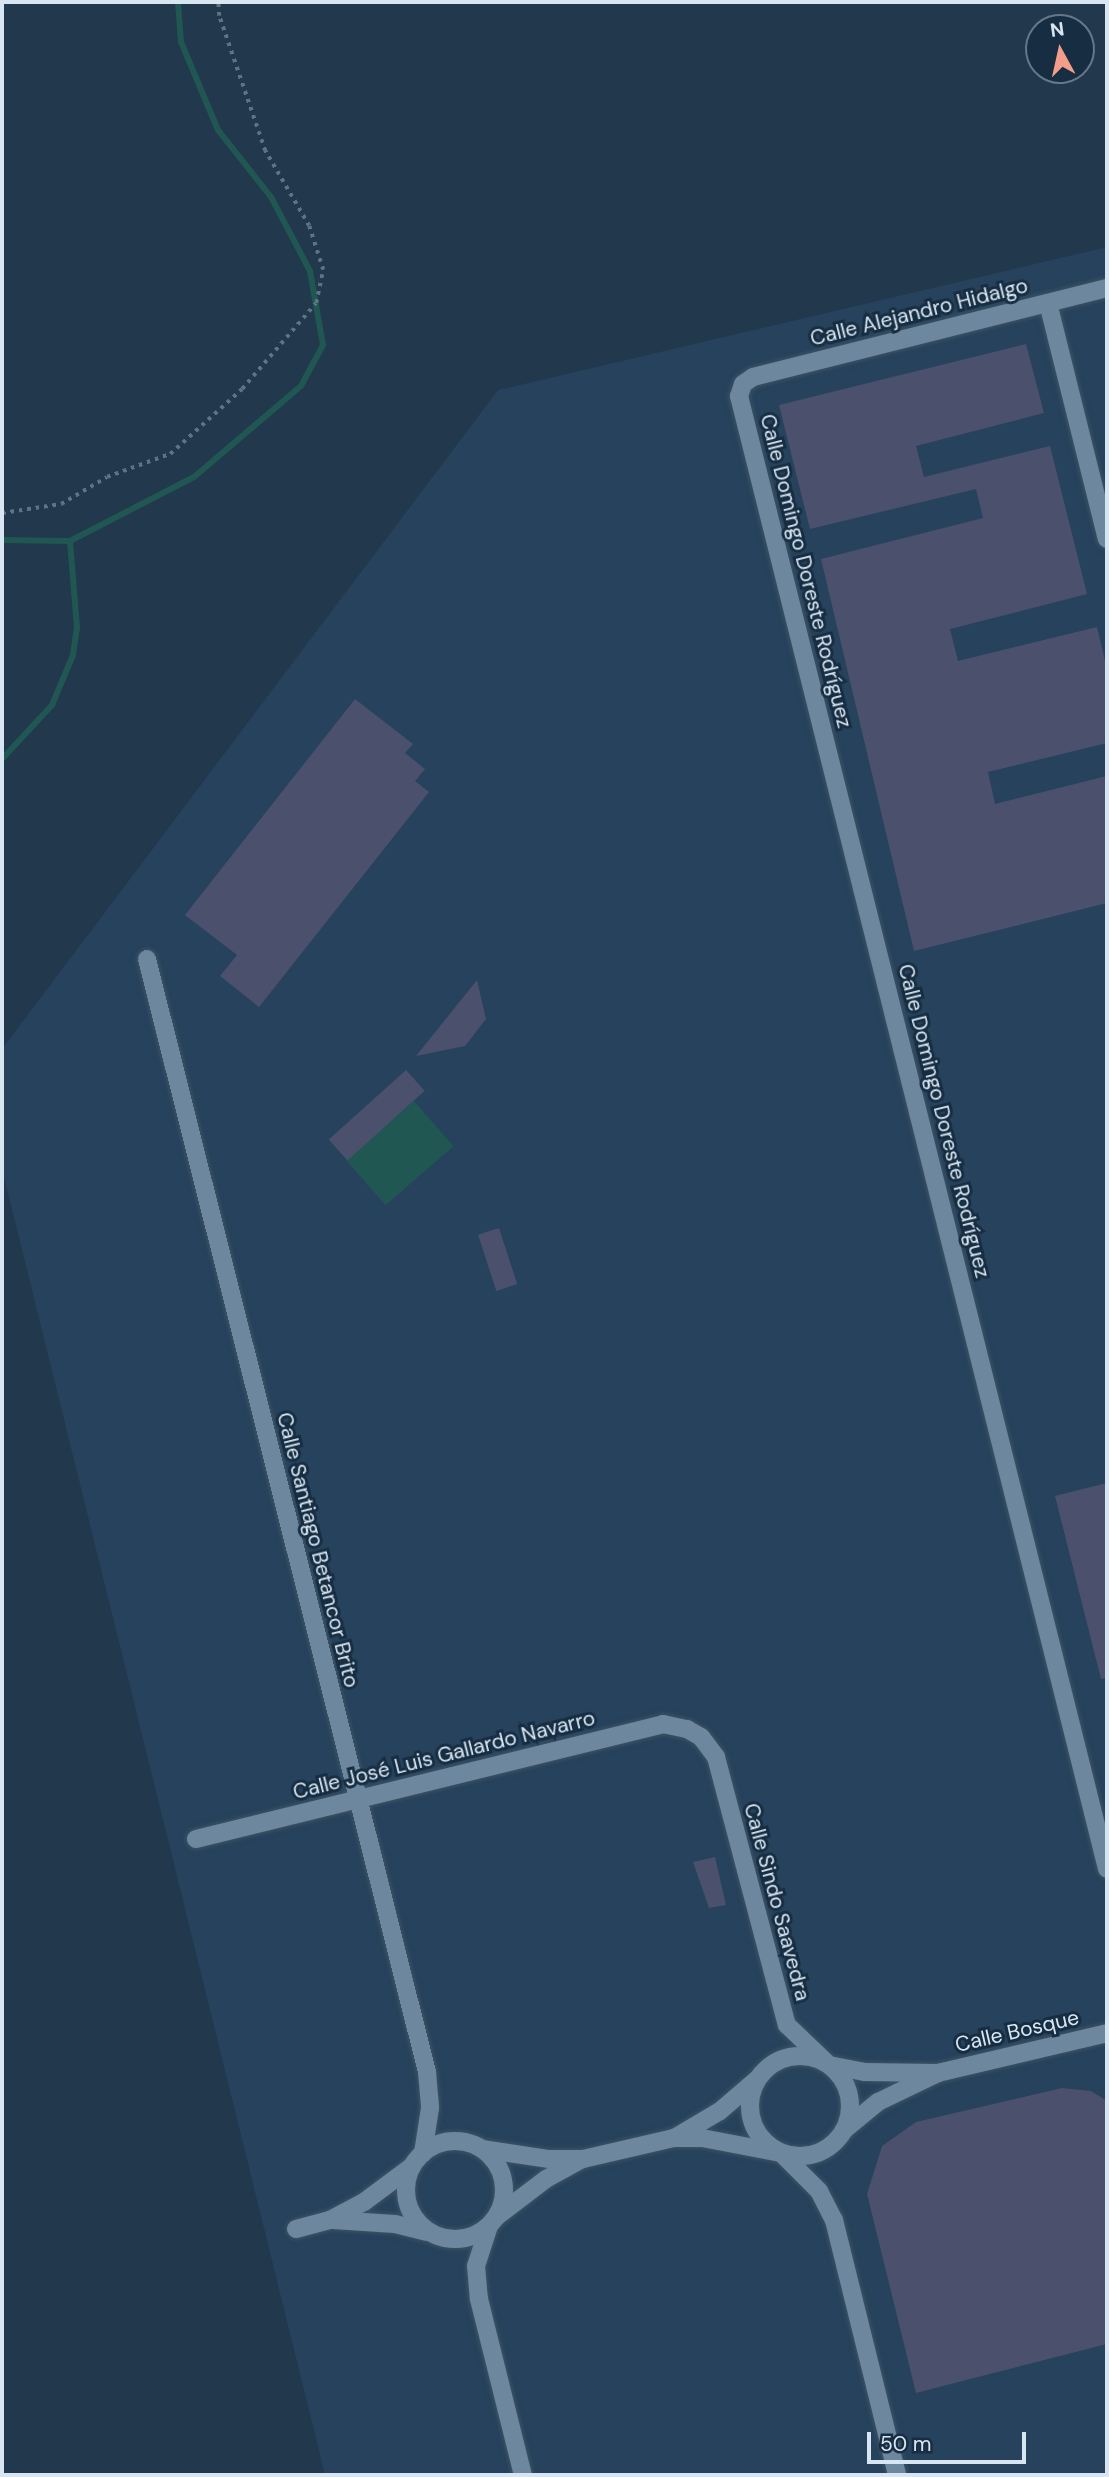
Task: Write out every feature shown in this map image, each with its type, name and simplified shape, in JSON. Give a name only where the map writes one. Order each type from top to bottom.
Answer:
[{"type":"street","name":"Calle Alejandro Hidalgo","points":[[743,384],[753,377],[1107,288]]},
{"type":"street","points":[[1048,303],[1107,539]]},
{"type":"street","name":"Calle Domingo Doreste Rodríguez","points":[[743,384],[739,396],[1107,1869]]},
{"type":"street","name":"Calle Santiago Betancor Brito","points":[[147,959],[427,2072],[430,2108],[423,2153]]},
{"type":"street","name":"Calle José Luis Gallardo Navarro","points":[[196,1839],[663,1724],[701,1737]]},
{"type":"street","name":"Calle Sindo Saavedra","points":[[701,1737],[716,1757],[787,2025],[829,2065]]},
{"type":"street","name":"Calle Bosque","points":[[844,2130],[878,2102],[938,2073],[1107,2033]]},
{"type":"street","points":[[296,2229],[330,2220],[364,2202],[411,2167],[423,2153],[446,2142],[549,2159],[583,2158],[673,2138],[735,2142],[781,2153],[817,2153],[844,2130],[850,2102],[847,2088],[829,2065],[807,2057],[783,2059],[720,2111],[673,2138]]},
{"type":"street","name":"Calle Bosque","points":[[829,2065],[865,2072],[938,2073]]},
{"type":"street","points":[[758,2079],[750,2107],[752,2121],[768,2145],[781,2153],[819,2191],[834,2220],[897,2475]]},
{"type":"street","points":[[482,2149],[494,2160],[504,2189],[476,2266],[479,2299],[523,2475]]},
{"type":"street","points":[[330,2220],[395,2224],[461,2239],[492,2222],[546,2179],[583,2158]]},
{"type":"street","points":[[411,2167],[405,2197],[418,2224],[431,2233]]},
{"type":"path","points":[[2,513],[61,505],[107,477],[170,454],[242,388],[316,303],[323,270],[309,226],[265,151],[219,16],[218,2]]},
{"type":"shaded area","points":[[1107,247],[1107,2475],[325,2475],[2,1169],[2,1049],[498,390]]},
{"type":"shaded area","points":[[414,1101],[453,1146],[385,1205],[346,1160]]},
{"type":"building","points":[[1026,344],[1044,413],[916,446],[924,477],[1050,446],[1087,594],[950,629],[958,661],[1097,627],[1107,669],[1107,743],[988,772],[995,804],[1107,776],[1107,903],[914,951],[821,559],[983,518],[976,489],[810,529],[779,405]]},
{"type":"building","points":[[355,699],[413,744],[405,753],[425,769],[415,781],[429,792],[259,1007],[220,976],[237,955],[185,915]]},
{"type":"building","points":[[477,980],[486,1019],[465,1046],[416,1056]]},
{"type":"building","points":[[406,1070],[425,1091],[347,1160],[329,1140]]},
{"type":"building","points":[[499,1228],[517,1284],[496,1291],[478,1235]]},
{"type":"building","points":[[1107,1483],[1107,1678],[1101,1679],[1055,1496]]},
{"type":"building","points":[[715,1857],[726,1905],[709,1908],[693,1862]]},
{"type":"building","points":[[1062,2088],[1091,2091],[1107,2101],[1107,2344],[916,2393],[867,2194],[882,2146],[916,2122]]},
{"type":"waterway","points":[[2,540],[70,541],[194,477],[301,386],[323,345],[310,271],[271,197],[218,130],[181,42],[178,2]]},
{"type":"waterway","points":[[2,759],[52,705],[73,655],[77,628],[70,541]]}]
